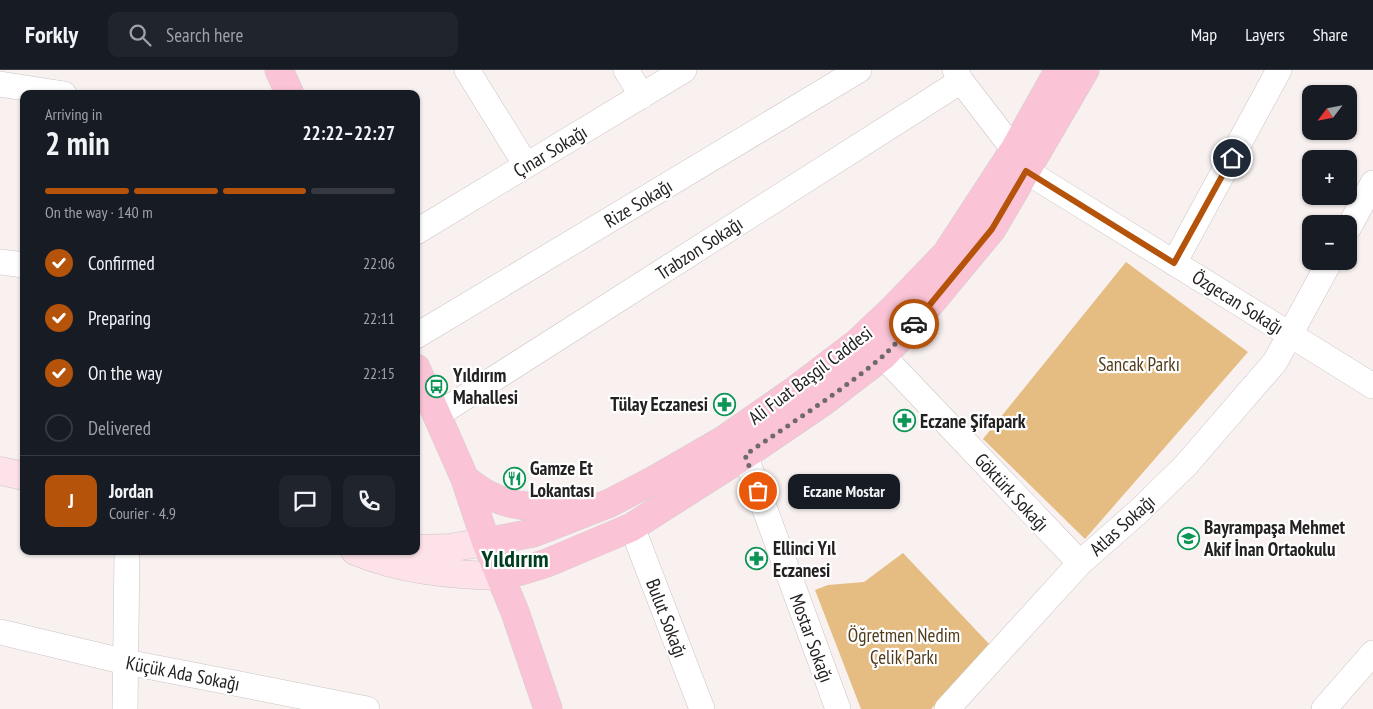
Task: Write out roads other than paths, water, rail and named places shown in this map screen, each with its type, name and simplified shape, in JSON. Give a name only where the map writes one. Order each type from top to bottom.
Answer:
[{"type":"main road","points":[[279,70],[288,90]]},
{"type":"main road","name":"Ali Fuat Başgil Caddesi","points":[[500,576],[547,563],[632,527],[745,455],[823,402],[883,356],[915,322],[992,229],[1059,70]]},
{"type":"main road","name":"Ali Fuat Başgil Caddesi","points":[[486,542],[533,533],[610,503],[654,480],[725,439],[794,391],[857,343],[946,254],[1020,160],[1085,70]]},
{"type":"main road","points":[[420,377],[465,479],[486,542],[517,618],[548,709]]},
{"type":"main road","points":[[0,471],[20,475]]},
{"type":"main road","points":[[465,479],[495,499],[522,505],[544,508],[610,503]]},
{"type":"main road","points":[[420,549],[448,548],[486,542]]},
{"type":"main road","points":[[364,555],[413,569],[460,575],[500,576]]},
{"type":"street","points":[[467,70],[526,165]]},
{"type":"street","points":[[626,70],[642,96]]},
{"type":"street","name":"Çınar Sokağı","points":[[420,230],[684,70]]},
{"type":"street","name":"Rize Sokağı","points":[[420,334],[859,70]]},
{"type":"street","points":[[1174,263],[1279,70]]},
{"type":"street","points":[[958,75],[1020,160]]},
{"type":"street","name":"Trabzon Sokağı","points":[[438,415],[958,75]]},
{"type":"street","points":[[0,84],[38,90]]},
{"type":"street","name":"Özgecan Sokağı","points":[[1020,160],[1174,263],[1373,386]]},
{"type":"street","points":[[1356,215],[1373,183]]},
{"type":"street","points":[[0,262],[20,264]]},
{"type":"street","name":"Atlas Sokağı","points":[[947,709],[1080,563],[1139,511],[1186,465],[1275,362],[1325,270]]},
{"type":"street","name":"Göktürk Sokağı","points":[[883,356],[1080,563]]},
{"type":"street","name":"Mostar Sokağı","points":[[745,455],[838,709]]},
{"type":"street","name":"Bulut Sokağı","points":[[632,527],[702,709]]},
{"type":"street","points":[[125,709],[127,555]]},
{"type":"street","name":"Küçük Ada Sokağı","points":[[0,632],[126,662],[366,709]]},
{"type":"street","points":[[1324,709],[1373,653]]},
{"type":"place","name":"Yıldırım Mahallesi","points":[[437,386]]},
{"type":"place","name":"Tülay Eczanesi","points":[[724,404]]},
{"type":"place","name":"Eczane Şifapark","points":[[904,421]]},
{"type":"place","name":"Gamze Et Lokantası","points":[[514,479]]},
{"type":"place","name":"Eczane Mostar","points":[[758,491]]},
{"type":"place","name":"Bayrampaşa Mehmet Akif İnan Ortaokulu","points":[[1188,538]]},
{"type":"place","name":"Ellinci Yıl Eczanesi","points":[[757,559]]},
{"type":"district","name":"Yıldırım","points":[[515,558]]},
{"type":"park label","name":"Sancak Parkı","points":[[1139,364]]},
{"type":"park label","name":"Öğretmen Nedim Çelik Parkı","points":[[904,646]]}]
